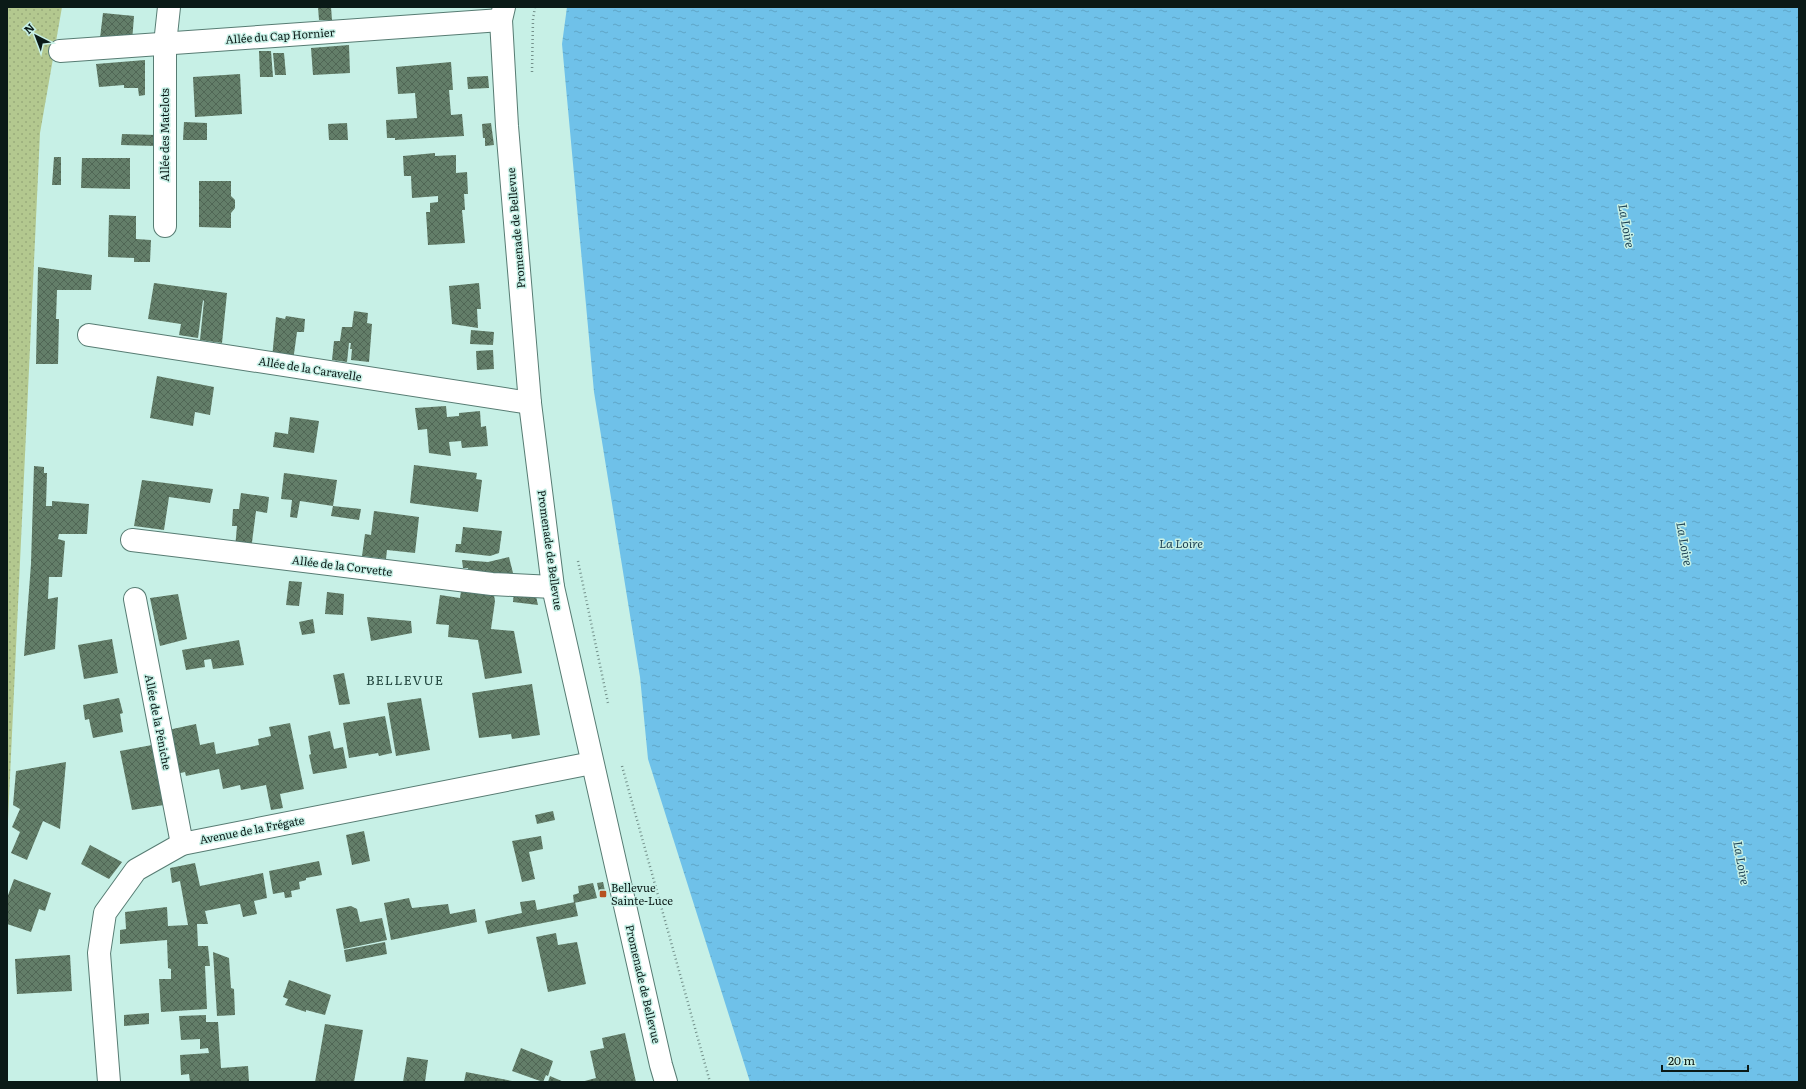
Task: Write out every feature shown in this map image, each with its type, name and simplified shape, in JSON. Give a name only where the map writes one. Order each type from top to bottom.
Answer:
[{"type":"street","name":"Allée des Matelots","points":[[165,226],[165,44],[169,7]]},
{"type":"street","name":"Allée du Cap Hornier","points":[[60,51],[165,44],[502,13]]},
{"type":"street","name":"Promenade de Bellevue","points":[[502,13],[507,126],[530,403],[553,587],[666,1082]]},
{"type":"street","name":"Allée de la Caravelle","points":[[89,336],[530,403]]},
{"type":"street","name":"Allée de la Corvette","points":[[132,540],[492,584],[553,587]]},
{"type":"street","name":"Allée de la Péniche","points":[[135,599],[182,844]]},
{"type":"street","name":"Avenue de la Frégate","points":[[109,1082],[99,953],[105,913],[136,870],[182,844],[592,763]]},
{"type":"path","points":[[532,75],[533,19],[535,7]]},
{"type":"path","points":[[578,559],[609,706]]},
{"type":"path","points":[[621,761],[710,1082]]},
{"type":"green space","points":[[7,7],[62,7],[40,133],[7,841]]},
{"type":"water","name":"La Loire","points":[[567,7],[1799,7],[1799,1082],[750,1082],[648,759],[640,677],[594,392],[562,44]]},
{"type":"building","points":[[318,7],[331,7],[332,20],[319,20]]},
{"type":"building","points":[[103,13],[134,16],[132,42],[100,38]]},
{"type":"building","points":[[349,45],[350,73],[313,75],[311,48]]},
{"type":"building","points":[[259,51],[271,51],[273,77],[260,77]]},
{"type":"building","points":[[273,53],[284,53],[286,75],[275,75]]},
{"type":"building","points":[[145,60],[145,95],[139,96],[138,88],[124,88],[124,85],[99,87],[96,64]]},
{"type":"building","points":[[451,62],[453,90],[449,90],[451,115],[462,114],[464,136],[395,140],[395,138],[387,138],[386,120],[417,118],[415,93],[398,94],[396,67]]},
{"type":"building","points":[[240,74],[242,114],[195,117],[193,77]]},
{"type":"building","points":[[488,76],[489,88],[468,89],[467,77]]},
{"type":"building","points":[[184,122],[207,123],[207,140],[183,140]]},
{"type":"building","points":[[347,123],[348,140],[329,140],[328,124]]},
{"type":"building","points":[[491,123],[494,145],[485,146],[482,124]]},
{"type":"building","points":[[122,134],[157,135],[156,146],[121,145]]},
{"type":"building","points":[[435,153],[435,156],[456,155],[456,173],[467,172],[468,194],[464,194],[465,210],[462,210],[465,243],[428,245],[426,212],[430,212],[430,203],[438,202],[438,196],[412,198],[411,176],[404,176],[403,156]]},
{"type":"building","points":[[54,157],[61,157],[61,185],[52,185]]},
{"type":"building","points":[[82,158],[130,158],[130,189],[81,188]]},
{"type":"building","points":[[199,181],[231,181],[231,196],[235,200],[235,208],[231,213],[231,228],[199,227]]},
{"type":"building","points":[[109,215],[136,216],[136,239],[151,240],[150,262],[134,262],[134,258],[108,257]]},
{"type":"building","points":[[38,267],[92,275],[91,290],[57,290],[56,319],[59,319],[58,364],[36,364]]},
{"type":"building","points":[[154,283],[227,293],[222,343],[200,340],[203,300],[198,338],[179,335],[181,324],[148,319]]},
{"type":"building","points":[[479,283],[481,309],[477,309],[478,328],[452,324],[449,286]]},
{"type":"building","points":[[354,311],[368,313],[367,323],[372,324],[369,362],[351,360],[351,343],[349,343],[347,362],[332,360],[334,341],[340,341],[342,327],[352,327]]},
{"type":"building","points":[[286,316],[305,319],[304,332],[297,332],[293,361],[272,358],[276,317],[285,319]]},
{"type":"building","points":[[471,330],[494,332],[493,345],[470,344]]},
{"type":"building","points":[[493,350],[494,369],[477,370],[476,351]]},
{"type":"building","points":[[157,376],[214,387],[210,415],[195,412],[193,426],[150,418]]},
{"type":"building","points":[[446,406],[447,417],[459,416],[459,413],[480,411],[481,427],[486,426],[488,446],[462,448],[461,441],[449,442],[451,456],[429,453],[427,429],[418,430],[415,408]]},
{"type":"building","points":[[290,417],[319,421],[314,453],[273,447],[275,432],[288,434]]},
{"type":"building","points":[[414,465],[477,473],[476,479],[482,480],[478,512],[410,503]]},
{"type":"building","points":[[34,466],[44,467],[44,473],[47,473],[46,506],[52,506],[52,501],[89,504],[87,534],[59,534],[58,539],[65,541],[62,577],[49,577],[48,599],[58,597],[55,649],[24,656],[31,564]]},
{"type":"building","points":[[284,473],[337,480],[333,506],[300,501],[297,518],[290,517],[292,500],[281,499]]},
{"type":"building","points":[[142,480],[213,489],[210,503],[169,497],[164,530],[134,526]]},
{"type":"building","points":[[241,493],[269,497],[267,513],[256,511],[251,550],[235,548],[237,526],[232,526],[233,509],[239,509]]},
{"type":"building","points":[[333,506],[361,509],[359,520],[331,516]]},
{"type":"building","points":[[374,511],[419,517],[415,553],[387,550],[386,559],[362,556],[365,534],[371,535]]},
{"type":"building","points":[[463,527],[502,531],[499,553],[490,556],[455,552],[456,544],[461,544]]},
{"type":"building","points":[[509,557],[513,573],[491,578],[468,575],[468,568],[463,568],[462,560],[488,562]]},
{"type":"building","points":[[289,581],[302,582],[299,606],[286,605]]},
{"type":"building","points":[[462,585],[494,595],[495,601],[491,629],[514,631],[522,673],[485,679],[478,640],[448,637],[449,625],[436,624],[440,595],[460,598]]},
{"type":"building","points":[[514,591],[535,592],[538,605],[513,602]]},
{"type":"building","points":[[327,592],[344,594],[343,615],[325,614]]},
{"type":"building","points":[[178,594],[187,639],[160,646],[150,598]]},
{"type":"building","points":[[367,617],[411,621],[412,633],[371,641]]},
{"type":"building","points":[[313,619],[315,633],[302,635],[299,622]]},
{"type":"building","points":[[112,639],[118,673],[84,679],[78,645]]},
{"type":"building","points":[[239,640],[244,665],[213,669],[211,659],[204,660],[205,667],[186,670],[182,650]]},
{"type":"building","points":[[344,673],[350,704],[339,705],[333,675]]},
{"type":"building","points":[[532,684],[540,735],[512,739],[511,734],[479,738],[472,693]]},
{"type":"building","points":[[119,698],[123,713],[120,714],[123,732],[93,738],[89,719],[85,720],[83,705]]},
{"type":"building","points":[[421,698],[430,750],[396,756],[387,703]]},
{"type":"building","points":[[385,716],[392,753],[379,756],[378,753],[349,758],[343,723]]},
{"type":"building","points":[[290,723],[304,789],[280,794],[283,808],[271,810],[266,785],[241,790],[240,785],[223,789],[219,769],[186,776],[185,772],[176,774],[168,730],[196,724],[200,745],[214,742],[216,754],[259,745],[258,739],[271,736],[269,727]]},
{"type":"building","points":[[330,731],[334,749],[343,747],[347,768],[313,774],[309,755],[311,754],[308,736]]},
{"type":"building","points":[[152,745],[164,805],[132,810],[120,751]]},
{"type":"building","points":[[66,762],[60,829],[43,821],[27,860],[11,853],[20,832],[12,827],[20,809],[13,805],[16,771]]},
{"type":"building","points":[[553,811],[555,820],[537,824],[535,815]]},
{"type":"building","points":[[364,831],[370,861],[352,865],[346,835]]},
{"type":"building","points":[[541,836],[543,849],[529,852],[535,879],[522,882],[512,841]]},
{"type":"building","points":[[90,845],[122,862],[109,879],[81,864]]},
{"type":"building","points":[[319,861],[322,875],[306,878],[306,880],[299,882],[300,889],[291,891],[292,897],[285,898],[284,892],[273,894],[269,871]]},
{"type":"building","points":[[195,863],[200,886],[263,873],[267,898],[254,901],[257,914],[243,917],[240,904],[205,911],[208,924],[197,924],[198,946],[208,946],[210,966],[205,966],[207,1009],[161,1012],[159,979],[171,979],[171,969],[168,968],[167,940],[120,944],[120,930],[126,929],[125,912],[167,907],[168,926],[188,925],[180,881],[172,883],[170,868]]},
{"type":"building","points":[[14,879],[51,893],[45,911],[39,909],[31,932],[7,924],[7,898]]},
{"type":"building","points":[[603,882],[606,895],[600,897],[597,883]]},
{"type":"building","points":[[593,883],[597,898],[574,903],[573,895],[579,893],[578,886]]},
{"type":"building","points":[[409,898],[412,908],[448,904],[450,914],[475,909],[477,922],[391,940],[384,903]]},
{"type":"building","points":[[535,900],[537,910],[575,902],[578,916],[488,934],[485,921],[522,913],[520,902]]},
{"type":"building","points":[[351,906],[357,909],[360,922],[382,918],[387,940],[344,949],[336,909]]},
{"type":"building","points":[[556,933],[558,945],[577,942],[586,984],[548,992],[536,937]]},
{"type":"building","points":[[385,942],[387,954],[346,962],[344,950]]},
{"type":"building","points":[[213,952],[229,958],[231,988],[234,989],[235,1015],[217,1016]]},
{"type":"building","points":[[70,955],[72,991],[17,994],[15,959]]},
{"type":"building","points":[[289,980],[331,995],[325,1015],[306,1010],[306,1012],[285,1005],[288,999],[283,997]]},
{"type":"building","points":[[149,1013],[149,1024],[124,1026],[124,1015]]},
{"type":"building","points":[[206,1015],[206,1022],[218,1022],[221,1068],[248,1066],[249,1082],[190,1082],[189,1074],[181,1075],[180,1055],[209,1053],[208,1048],[200,1049],[200,1039],[181,1040],[179,1016]]},
{"type":"building","points":[[325,1024],[363,1030],[354,1082],[315,1082]]},
{"type":"building","points":[[625,1033],[636,1082],[581,1082],[596,1078],[590,1051],[604,1048],[602,1038]]},
{"type":"building","points":[[521,1048],[553,1061],[548,1076],[546,1075],[543,1082],[512,1071]]},
{"type":"building","points":[[407,1057],[428,1060],[425,1082],[403,1082]]},
{"type":"building","points":[[466,1072],[512,1081],[512,1082],[464,1082]]},
{"type":"building","points":[[550,1076],[564,1082],[548,1082]]},
{"type":"place","name":"Bellevue Sainte-Luce","points":[[603,894]]},
{"type":"district","name":"BELLEVUE","points":[[405,680]]}]
